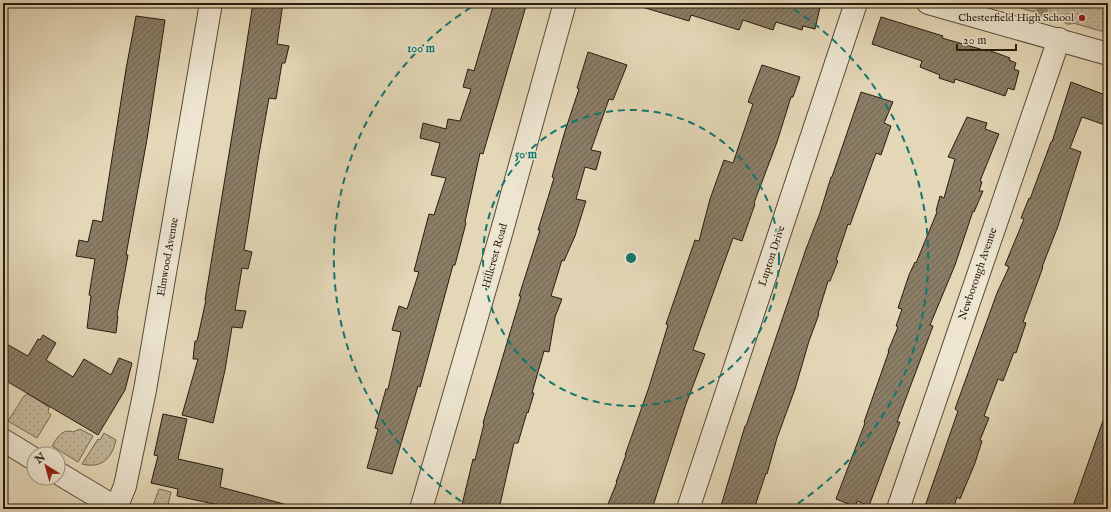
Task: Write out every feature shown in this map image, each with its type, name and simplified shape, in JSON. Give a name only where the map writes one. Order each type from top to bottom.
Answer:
[{"type":"street","name":"Elmwood Avenue","points":[[117,509],[125,486],[145,390],[211,3]]},
{"type":"street","name":"Hillcrest Road","points":[[422,509],[501,234],[565,3]]},
{"type":"street","name":"Lupton Drive","points":[[688,509],[856,3]]},
{"type":"street","points":[[928,3],[1108,54]]},
{"type":"street","name":"Newborough Avenue","points":[[898,509],[1058,39]]},
{"type":"street","points":[[3,440],[26,454]]},
{"type":"street","points":[[66,478],[117,509]]},
{"type":"shaded area","name":"Chesterfield High School","points":[[1003,3],[1108,3],[1108,33]]},
{"type":"shaded area","points":[[28,394],[49,407],[48,412],[51,415],[37,438],[8,421],[24,396]]},
{"type":"shaded area","points":[[80,429],[93,436],[78,462],[66,455],[66,446],[52,446],[60,434],[66,431],[73,432]]},
{"type":"shaded area","points":[[104,433],[116,440],[109,457],[105,461],[95,465],[82,464],[98,439],[100,440]]},
{"type":"shaded area","points":[[159,489],[171,492],[167,509],[152,509]]},
{"type":"building","points":[[253,3],[283,3],[277,44],[289,46],[285,63],[282,63],[276,99],[269,98],[258,160],[244,250],[252,252],[248,269],[242,268],[235,310],[246,311],[242,328],[232,327],[225,370],[213,423],[182,415],[198,359],[193,359],[195,341],[197,341],[206,300]]},
{"type":"building","points":[[494,3],[515,3],[526,6],[483,154],[480,153],[466,223],[455,265],[453,265],[420,387],[418,386],[392,474],[367,468],[378,429],[375,428],[386,389],[388,389],[401,332],[392,330],[399,306],[407,309],[419,272],[414,271],[429,214],[434,215],[446,178],[431,175],[440,143],[420,138],[423,123],[446,129],[448,119],[460,121],[471,89],[463,87],[468,69],[474,71]]},
{"type":"building","points":[[643,3],[821,3],[815,29],[803,26],[802,30],[776,22],[773,30],[743,20],[739,30],[691,15],[689,21],[642,7]]},
{"type":"building","points":[[136,16],[165,20],[147,139],[126,255],[128,255],[117,315],[116,333],[87,328],[91,296],[89,295],[95,259],[76,256],[79,240],[88,242],[93,220],[102,222],[126,69]]},
{"type":"building","points":[[881,17],[943,36],[942,38],[987,51],[988,50],[1010,58],[1009,60],[1016,63],[1014,69],[1019,71],[1014,90],[1008,88],[1005,96],[955,79],[954,83],[939,78],[940,75],[920,67],[922,61],[872,44]]},
{"type":"building","points":[[588,52],[627,65],[613,100],[609,99],[591,150],[601,152],[596,170],[585,167],[576,199],[586,201],[575,236],[564,261],[562,260],[551,296],[562,299],[555,317],[549,352],[544,351],[528,413],[527,412],[518,443],[514,443],[499,509],[461,509],[473,459],[475,460],[483,423],[521,296],[519,296],[540,230],[538,230],[554,178],[552,177],[579,89],[577,88]]},
{"type":"building","points":[[762,65],[800,77],[793,97],[791,97],[777,142],[754,203],[755,204],[742,241],[733,238],[693,350],[705,354],[686,404],[652,509],[606,509],[617,482],[649,387],[668,325],[666,324],[695,240],[699,241],[710,199],[724,160],[733,163],[753,104],[748,102]]},
{"type":"building","points":[[1071,82],[1108,96],[1108,126],[1082,117],[1070,148],[1081,152],[1058,226],[1023,322],[1026,323],[1016,353],[1014,352],[1003,381],[998,379],[984,416],[989,418],[980,440],[982,441],[975,463],[960,499],[957,497],[953,509],[924,509],[958,411],[955,409],[997,293],[1009,267],[1005,265],[1024,219],[1021,218],[1052,142]]},
{"type":"building","points":[[861,92],[893,102],[884,123],[891,126],[881,155],[876,153],[850,225],[848,224],[836,260],[838,261],[830,281],[828,281],[795,389],[754,509],[720,509],[745,426]]},
{"type":"building","points":[[967,117],[987,123],[985,129],[999,134],[980,181],[982,182],[979,191],[983,191],[974,212],[973,211],[955,265],[930,325],[933,326],[897,422],[900,422],[869,506],[857,501],[856,507],[836,499],[865,423],[864,422],[888,351],[898,327],[896,326],[902,309],[898,308],[909,275],[915,262],[916,263],[937,212],[940,196],[944,198],[955,159],[948,157]]},
{"type":"building","points":[[43,335],[56,343],[46,360],[73,377],[84,359],[111,375],[119,358],[132,363],[125,390],[98,435],[3,379],[3,342],[28,356],[38,339],[40,340]]},
{"type":"building","points":[[1106,412],[1108,413],[1108,509],[1072,509]]},
{"type":"building","points":[[163,414],[187,419],[178,459],[223,469],[220,487],[284,504],[284,509],[227,509],[228,507],[177,496],[178,489],[151,483],[158,456],[154,455]]},
{"type":"place","name":"Chesterfield High School","points":[[1082,18]]}]
